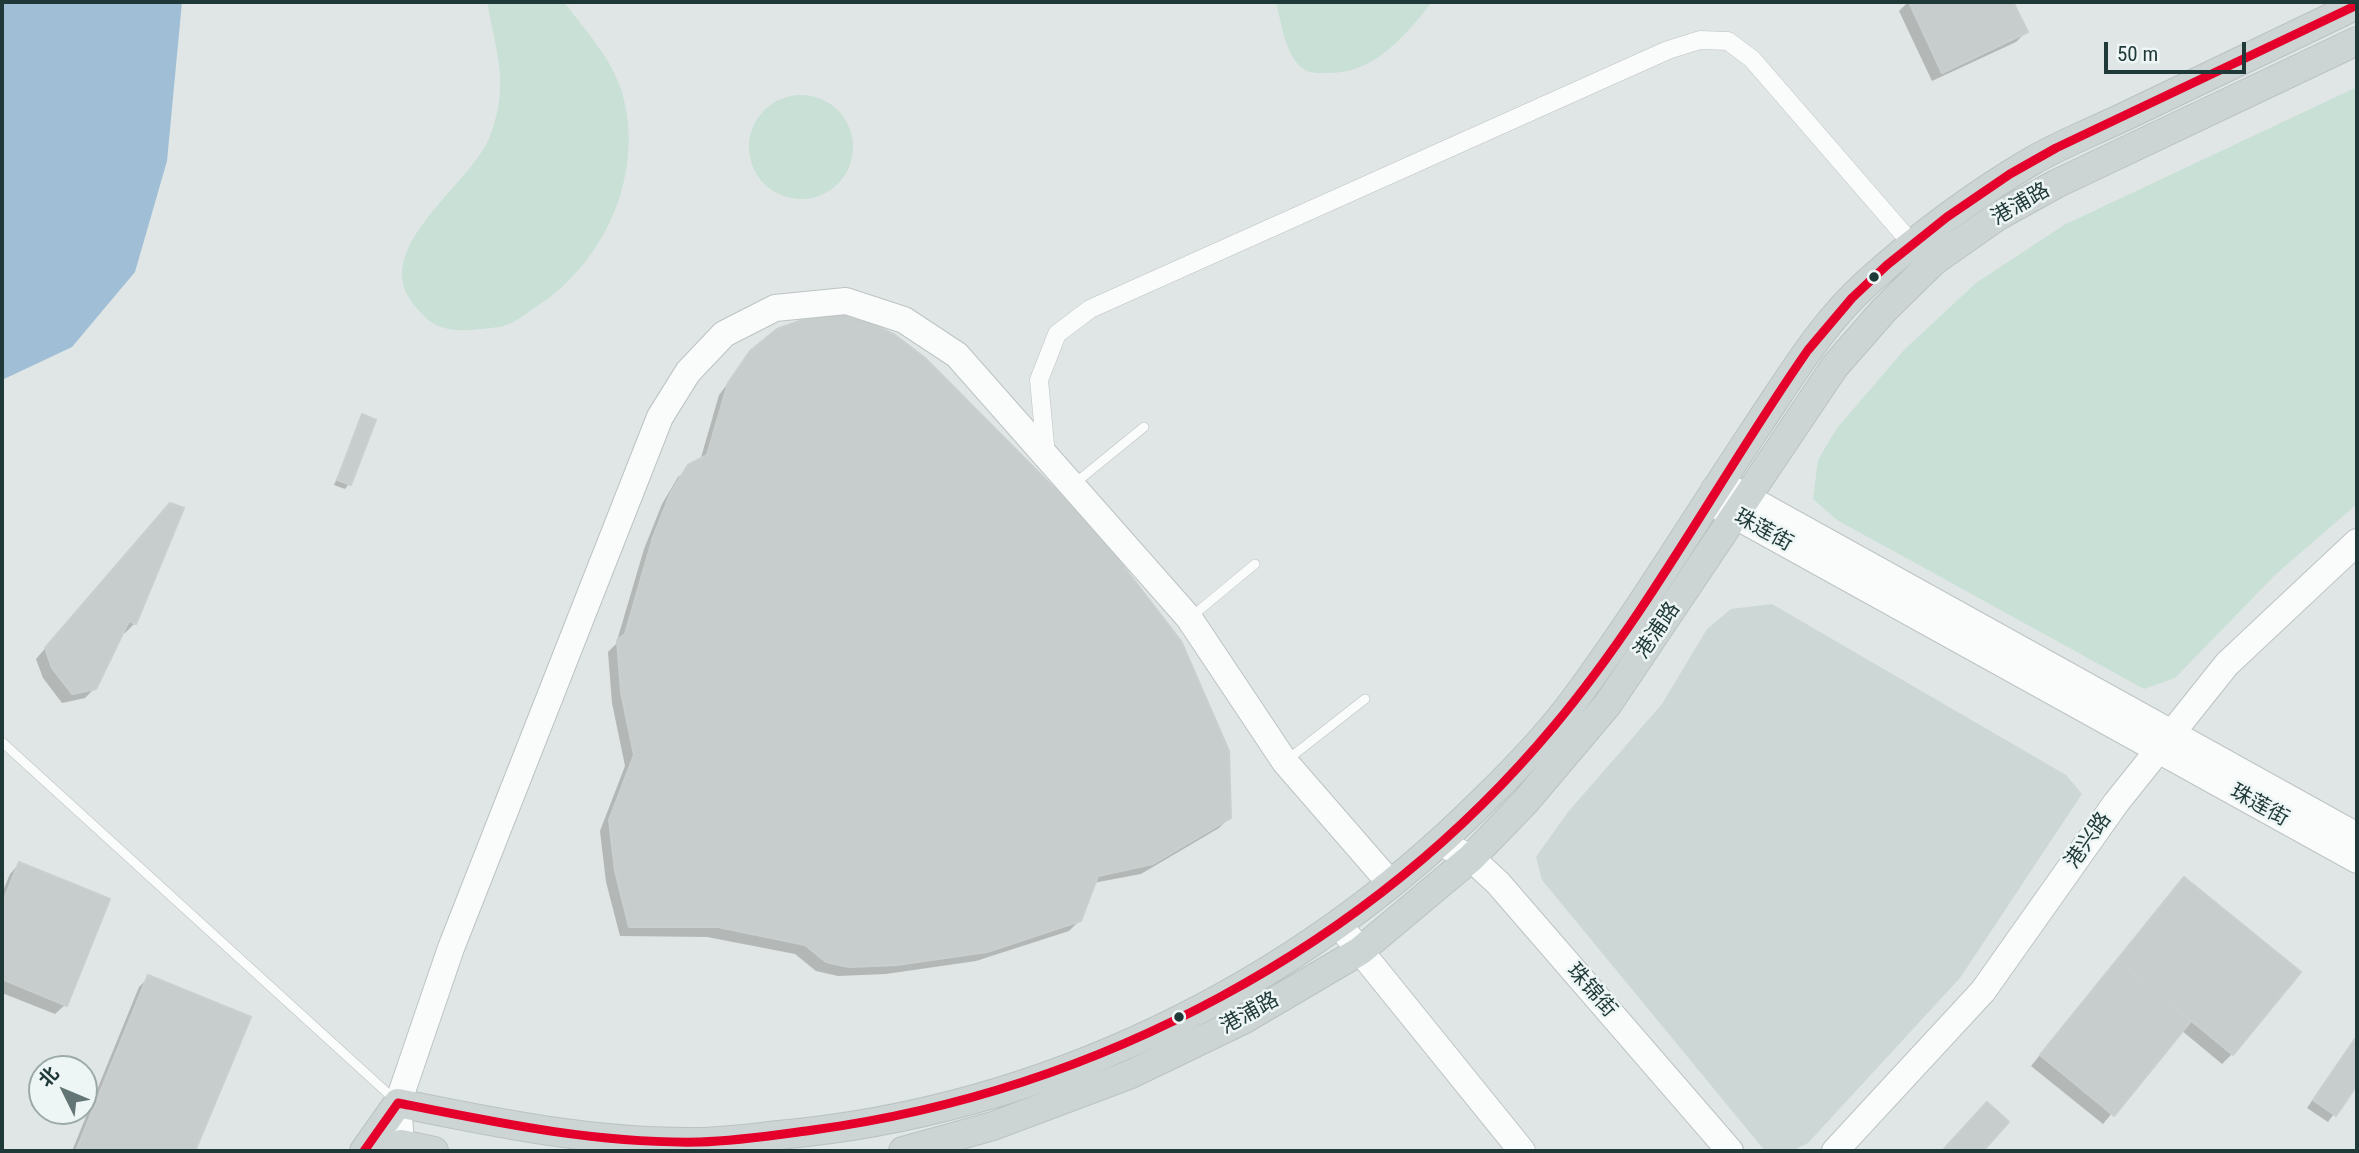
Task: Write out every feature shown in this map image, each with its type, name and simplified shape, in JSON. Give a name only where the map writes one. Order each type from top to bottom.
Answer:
[{"type":"main road","name":"港浦路","points":[[398,1103],[523,1128],[591,1138],[699,1143],[837,1130],[909,1118],[990,1095],[1116,1049],[1220,999],[1340,926],[1441,843],[1519,765],[1574,701],[1826,327],[1864,285],[1983,191],[2039,157],[2357,5]]},
{"type":"main road","name":"港浦路","points":[[910,1151],[1005,1122],[1129,1075],[1243,1020],[1360,951],[1471,858],[1526,801],[1608,704],[1835,366],[1884,310],[1934,261],[1998,216],[2056,184],[2357,41]]},
{"type":"main road","points":[[364,1151],[398,1103],[451,948],[660,417],[688,372],[724,334],[775,308],[846,301],[904,320],[957,355],[1189,618],[1285,762],[1391,884]]},
{"type":"main road","name":"珠莲街","points":[[1714,490],[1714,504],[1740,506],[2165,741],[2357,836]]},
{"type":"main road","name":"港兴路","points":[[1835,1151],[1983,991],[2116,803],[2227,664],[2357,542]]},
{"type":"main road","name":"珠莲街","points":[[2165,741],[2357,860]]},
{"type":"main road","name":"珠锦街","points":[[1441,843],[1471,858],[1498,883],[1730,1151]]},
{"type":"main road","points":[[1340,926],[1522,1151]]},
{"type":"main road","points":[[398,1103],[399,1148],[434,1151]]},
{"type":"main road","points":[[909,1118],[910,1151]]},
{"type":"street","points":[[1046,455],[1038,380],[1057,334],[1090,309],[1668,50],[1700,40],[1728,41],[1752,59],[1913,245]]},
{"type":"lane","points":[[1072,485],[1144,428]]},
{"type":"lane","points":[[1189,618],[1255,564]]},
{"type":"lane","points":[[1285,762],[1365,699]]},
{"type":"lane","points":[[2,742],[398,1103]]},
{"type":"shaded area","points":[[1772,604],[2066,775],[2082,794],[1960,978],[1808,1143],[1792,1151],[1765,1151],[1542,880],[1536,857],[1568,812],[1662,704],[1707,629],[1731,609]]},
{"type":"green space","points":[[487,2],[564,2],[607,60],[620,86],[628,130],[628,160],[622,190],[597,245],[558,291],[510,324],[456,330],[434,324],[413,303],[404,287],[403,264],[410,245],[422,226],[481,153],[490,136],[496,117],[500,84]]},
{"type":"green space","points":[[1276,2],[1432,2],[1399,40],[1374,60],[1345,72],[1324,73],[1304,70],[1293,58]]},
{"type":"green space","points":[[2357,87],[2357,504],[2276,574],[2175,678],[2144,689],[1837,520],[1813,499],[1818,460],[1837,428],[1905,349],[1976,283],[2064,225]]},
{"type":"green space","points":[[801,95],[821,99],[838,110],[849,127],[853,147],[849,167],[838,184],[821,195],[801,199],[781,195],[764,184],[753,167],[749,147],[753,127],[764,110],[781,99]]},
{"type":"water","points":[[2,2],[182,2],[167,161],[135,272],[72,347],[2,380]]},
{"type":"building","points":[[1909,2],[2013,2],[2028,32],[1942,73]]},
{"type":"building","points":[[837,314],[867,321],[895,335],[925,358],[1094,528],[1181,641],[1229,751],[1231,818],[1153,864],[1098,876],[1081,921],[987,952],[897,965],[849,967],[826,962],[805,945],[718,927],[629,927],[615,871],[609,820],[634,755],[621,692],[617,640],[625,634],[653,537],[671,492],[688,465],[707,455],[728,383],[750,351],[777,329],[805,319]]},
{"type":"building","points":[[362,414],[376,420],[351,485],[337,480]]},
{"type":"building","points":[[170,503],[184,508],[136,624],[129,621],[96,689],[72,694],[52,668],[45,648]]},
{"type":"building","points":[[19,862],[110,899],[67,1006],[2,979],[2,904]]},
{"type":"building","points":[[2184,877],[2301,972],[2233,1055],[2117,960]]},
{"type":"building","points":[[2117,960],[2191,1021],[2114,1116],[2040,1055]]},
{"type":"building","points":[[148,975],[251,1017],[195,1151],[76,1151],[87,1125],[98,1125],[98,1097]]},
{"type":"building","points":[[2357,1036],[2357,1085],[2336,1116],[2313,1100]]},
{"type":"building","points":[[1987,1102],[2009,1122],[1983,1151],[1942,1151]]},
{"type":"transit line","points":[[364,1151],[398,1103],[511,1125],[586,1136],[662,1142],[757,1137],[919,1111],[1023,1082],[1124,1044],[1221,997],[1313,941],[1400,877],[1481,805],[1554,726],[1623,636],[1808,350],[1852,298],[1887,265],[1947,217],[2010,174],[2056,148],[2357,5]]}]
